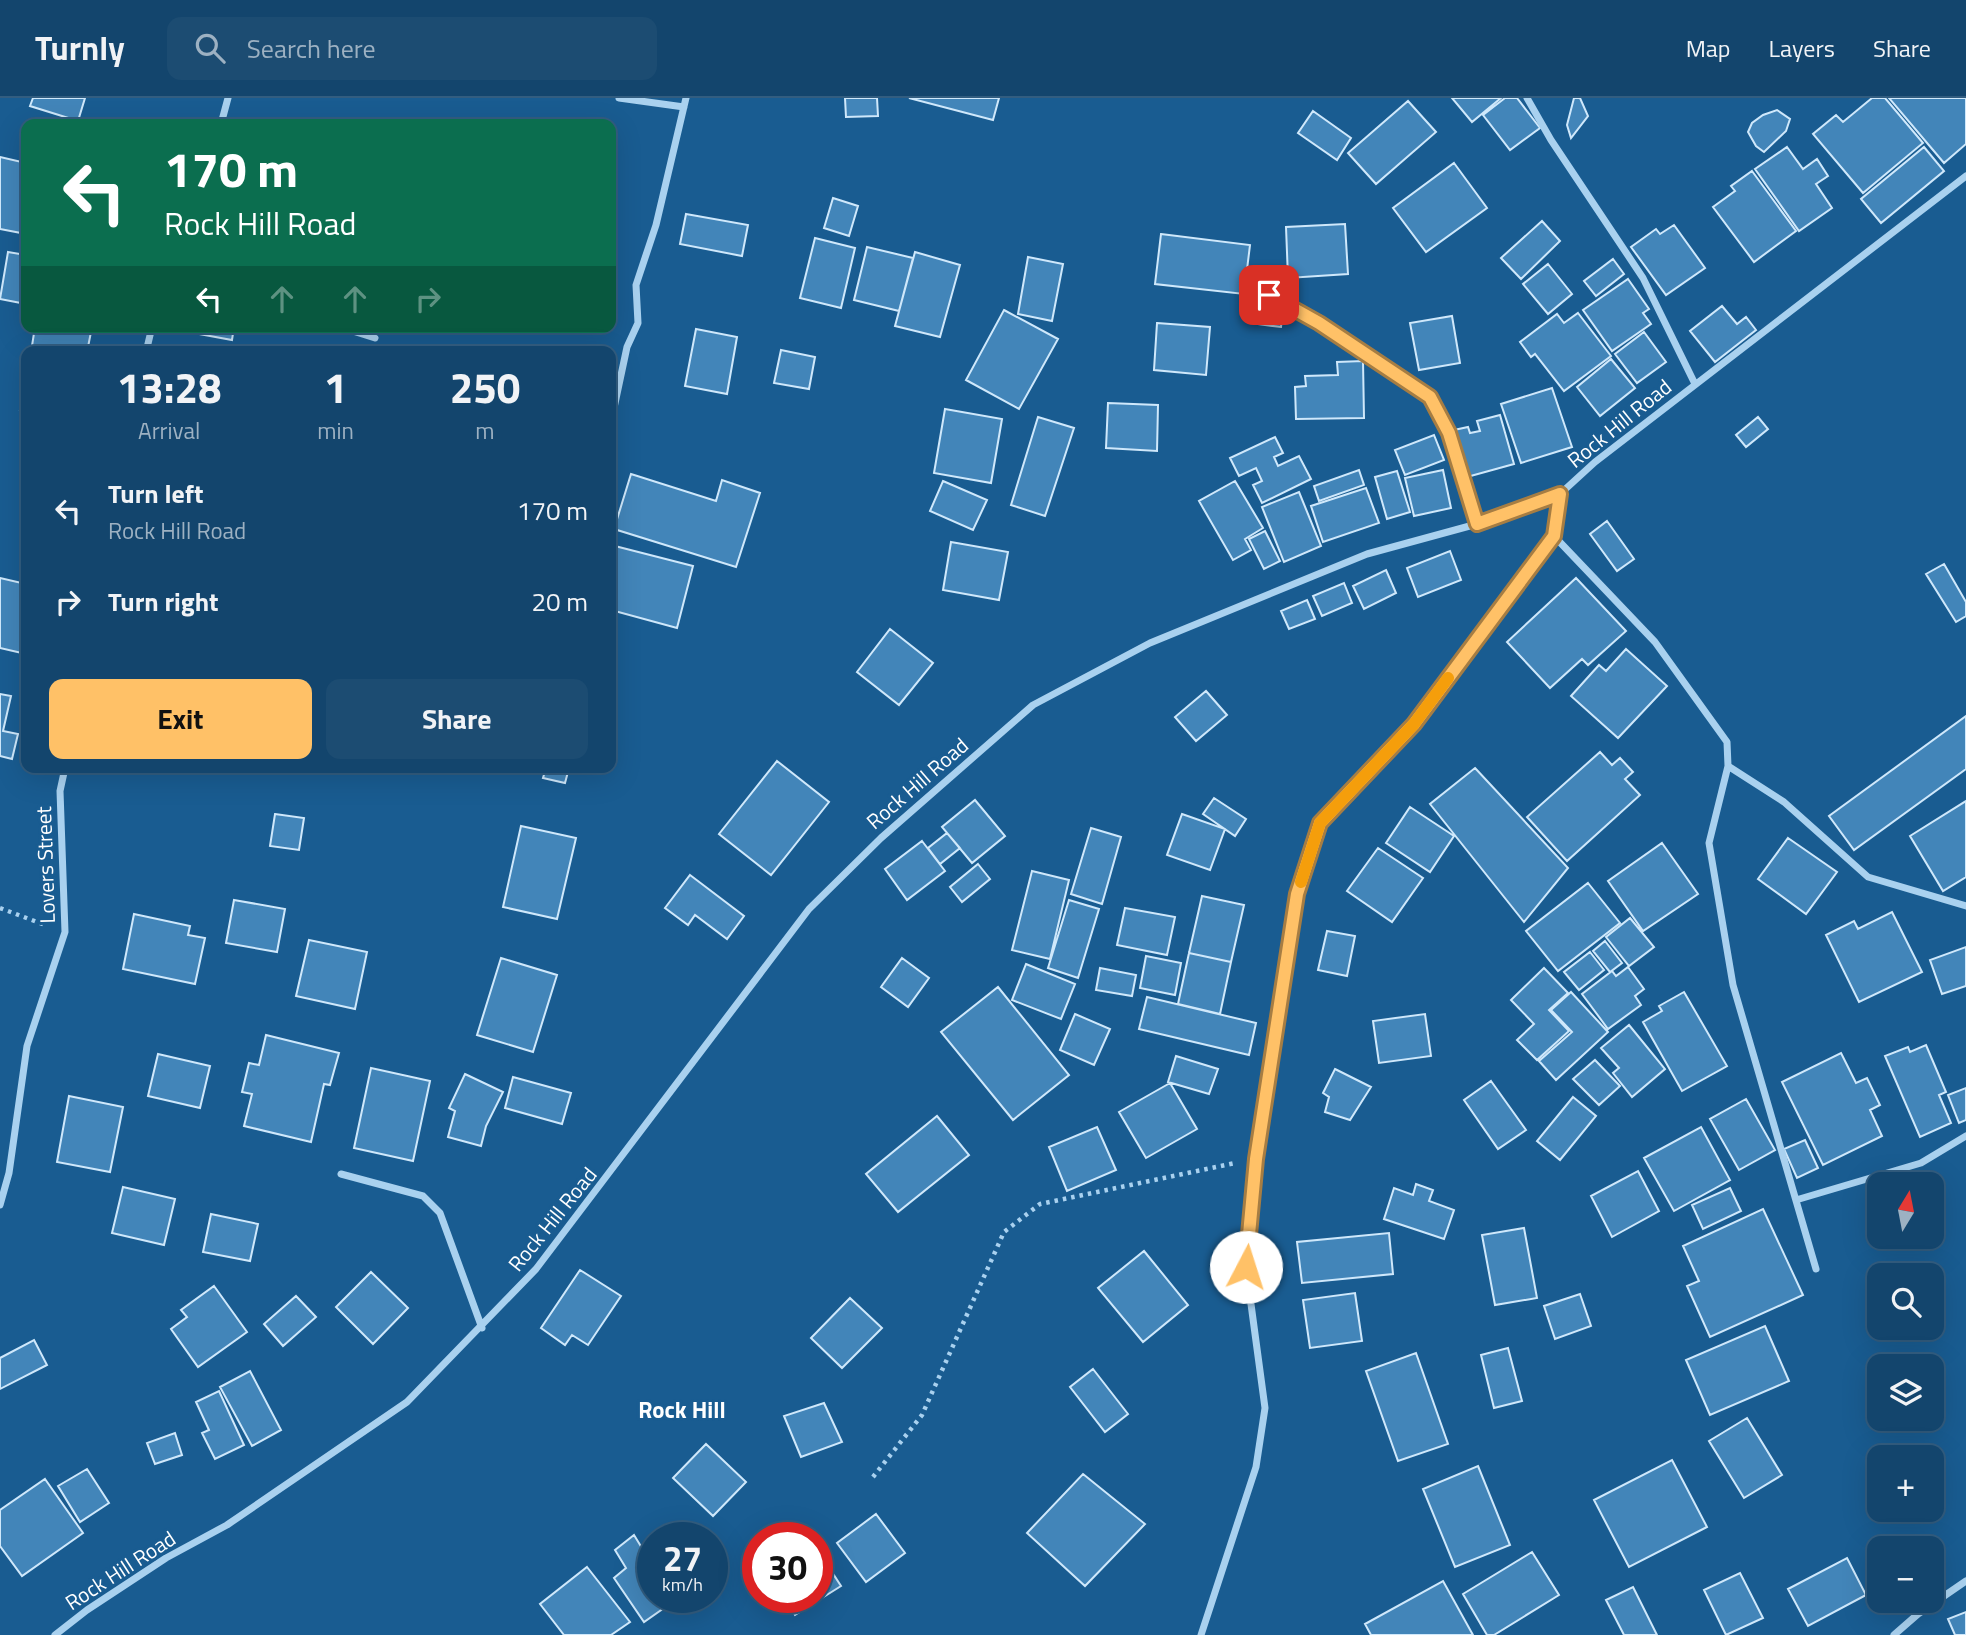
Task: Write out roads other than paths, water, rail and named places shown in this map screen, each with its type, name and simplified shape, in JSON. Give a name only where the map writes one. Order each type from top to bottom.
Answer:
[{"type":"street","points":[[222,119],[228,98]]},
{"type":"street","points":[[619,98],[684,107]]},
{"type":"street","points":[[616,399],[627,347],[638,323],[636,285],[656,225],[686,98]]},
{"type":"street","points":[[1527,98],[1551,140],[1643,278],[1695,384]]},
{"type":"street","name":"Rock Hill Road","points":[[55,1635],[87,1610],[166,1558],[227,1525],[407,1402],[482,1328],[536,1269],[603,1185],[809,909],[881,838],[1033,705],[1150,643],[1342,564],[1367,554],[1477,524],[1560,494],[1595,461],[1966,176]]},
{"type":"street","points":[[1269,295],[1319,323],[1430,397],[1449,433],[1477,524]]},
{"type":"street","points":[[359,333],[375,338]]},
{"type":"street","points":[[1201,1635],[1256,1466],[1265,1408],[1246,1267],[1256,1159],[1297,894],[1320,823],[1414,724],[1554,536],[1560,494]]},
{"type":"street","points":[[1554,536],[1655,642],[1727,742],[1728,766],[1709,843],[1732,985],[1816,1269]]},
{"type":"street","points":[[1728,766],[1784,802],[1868,877],[1966,906]]},
{"type":"street","name":"Lovers Street","points":[[0,1205],[9,1173],[27,1046],[65,932],[60,791],[64,773]]},
{"type":"street","points":[[1796,1200],[1921,1163],[1966,1136]]},
{"type":"street","points":[[341,1174],[423,1196],[440,1213],[482,1328]]},
{"type":"street","points":[[1894,1635],[1918,1614],[1966,1581]]},
{"type":"district","name":"Rock Hill","points":[[682,1409]]}]
